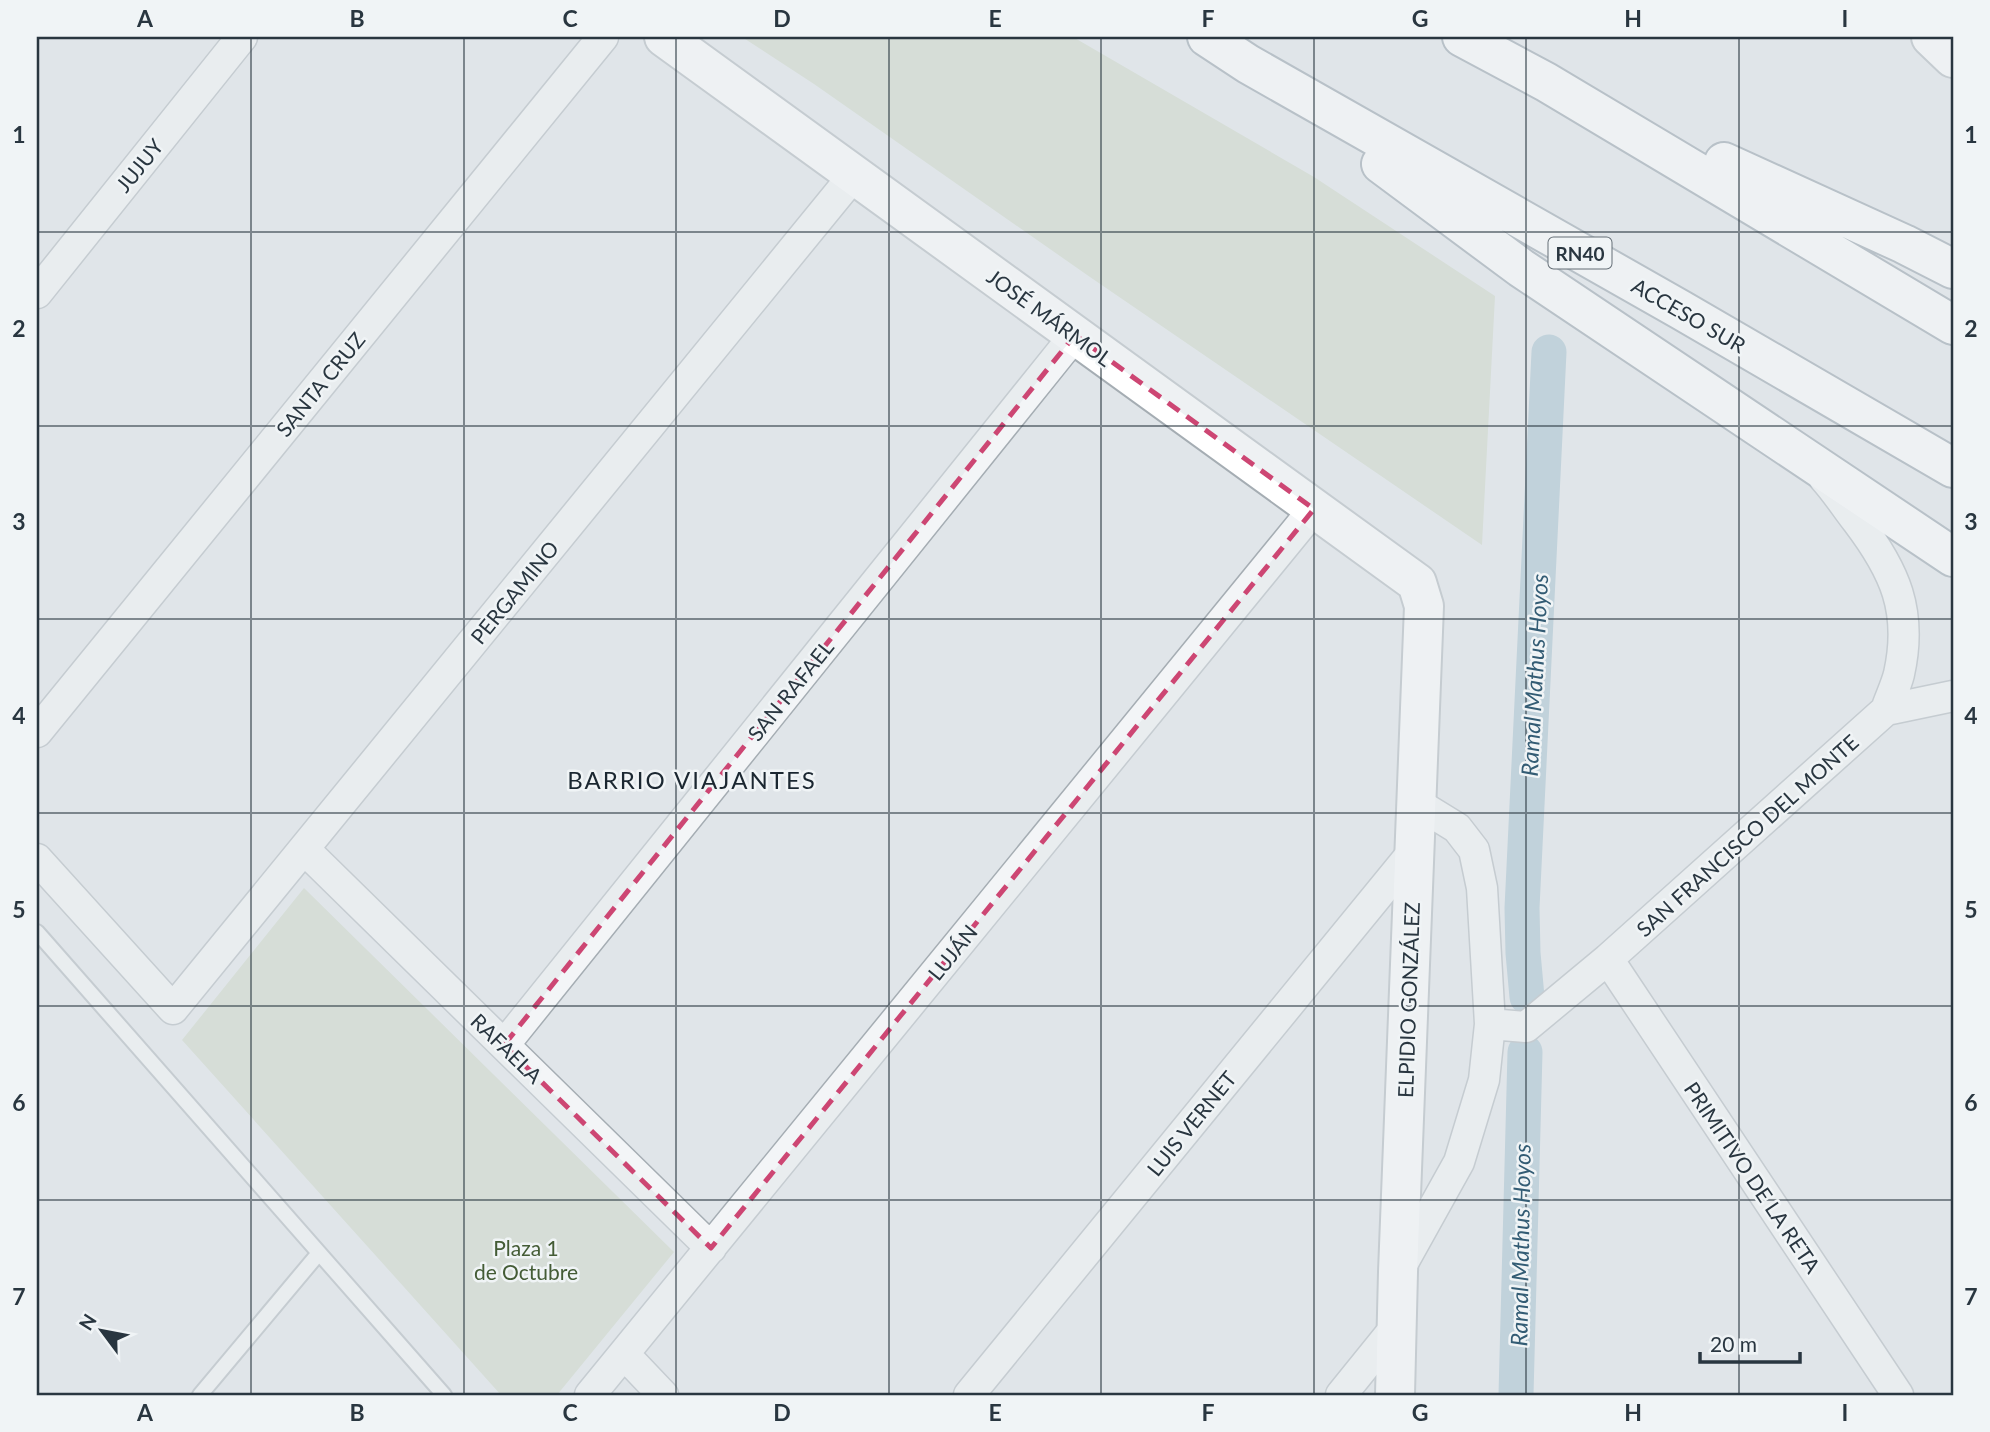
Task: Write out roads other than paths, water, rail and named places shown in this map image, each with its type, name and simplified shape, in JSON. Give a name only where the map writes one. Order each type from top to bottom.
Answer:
[{"type":"main road","name":"JOSÉ MÁRMOL","points":[[664,37],[1418,583],[1424,606]]},
{"type":"main road","name":"ACCESO SUR","points":[[1207,37],[1248,64],[1953,468]]},
{"type":"main road","points":[[1462,37],[1536,77],[1953,325]]},
{"type":"main road","points":[[1477,37],[1536,77],[1953,269]]},
{"type":"main road","points":[[1931,37],[1953,58]]},
{"type":"main road","points":[[1248,64],[1521,268],[1953,557]]},
{"type":"main road","name":"ELPIDIO GONZÁLEZ","points":[[1395,1395],[1424,606]]},
{"type":"street","name":"JUJUY","points":[[37,293],[242,37]]},
{"type":"street","name":"SANTA CRUZ","points":[[37,732],[603,37]]},
{"type":"street","name":"PERGAMINO","points":[[37,859],[173,1009],[854,174]]},
{"type":"street","name":"SAN RAFAEL","points":[[504,1045],[1075,335]]},
{"type":"street","points":[[1798,454],[1828,483],[1870,539],[1886,563],[1898,592],[1903,615],[1904,641],[1898,676],[1886,710]]},
{"type":"street","name":"LUJÁN","points":[[590,1395],[1314,509]]},
{"type":"street","points":[[1886,710],[1953,696]]},
{"type":"street","name":"SAN FRANCISCO DEL MONTE","points":[[1490,1024],[1526,1027],[1608,959],[1886,710]]},
{"type":"street","points":[[1398,1272],[1459,1162],[1484,1080],[1490,1024],[1482,888],[1474,850],[1457,828],[1418,804]]},
{"type":"street","name":"RAFAELA","points":[[304,849],[711,1248]]},
{"type":"street","name":"LUIS VERNET","points":[[969,1395],[1414,851]]},
{"type":"street","name":"PRIMITIVO DE LA RETA","points":[[1608,959],[1898,1395]]},
{"type":"street","points":[[1341,1395],[1396,1328]]},
{"type":"street","points":[[624,1354],[663,1395]]},
{"type":"lane","points":[[37,932],[444,1395]]},
{"type":"lane","points":[[200,1395],[319,1253]]},
{"type":"waterway","name":"Ramal Mathus Hoyos","points":[[1527,997],[1522,908],[1549,352]]},
{"type":"waterway","name":"Ramal Mathus Hoyos","points":[[1516,1395],[1525,1052]]},
{"type":"district","name":"BARRIO VIAJANTES","points":[[692,779]]},
{"type":"park label","name":"Plaza 1 de Octubre","points":[[526,1259]]}]
